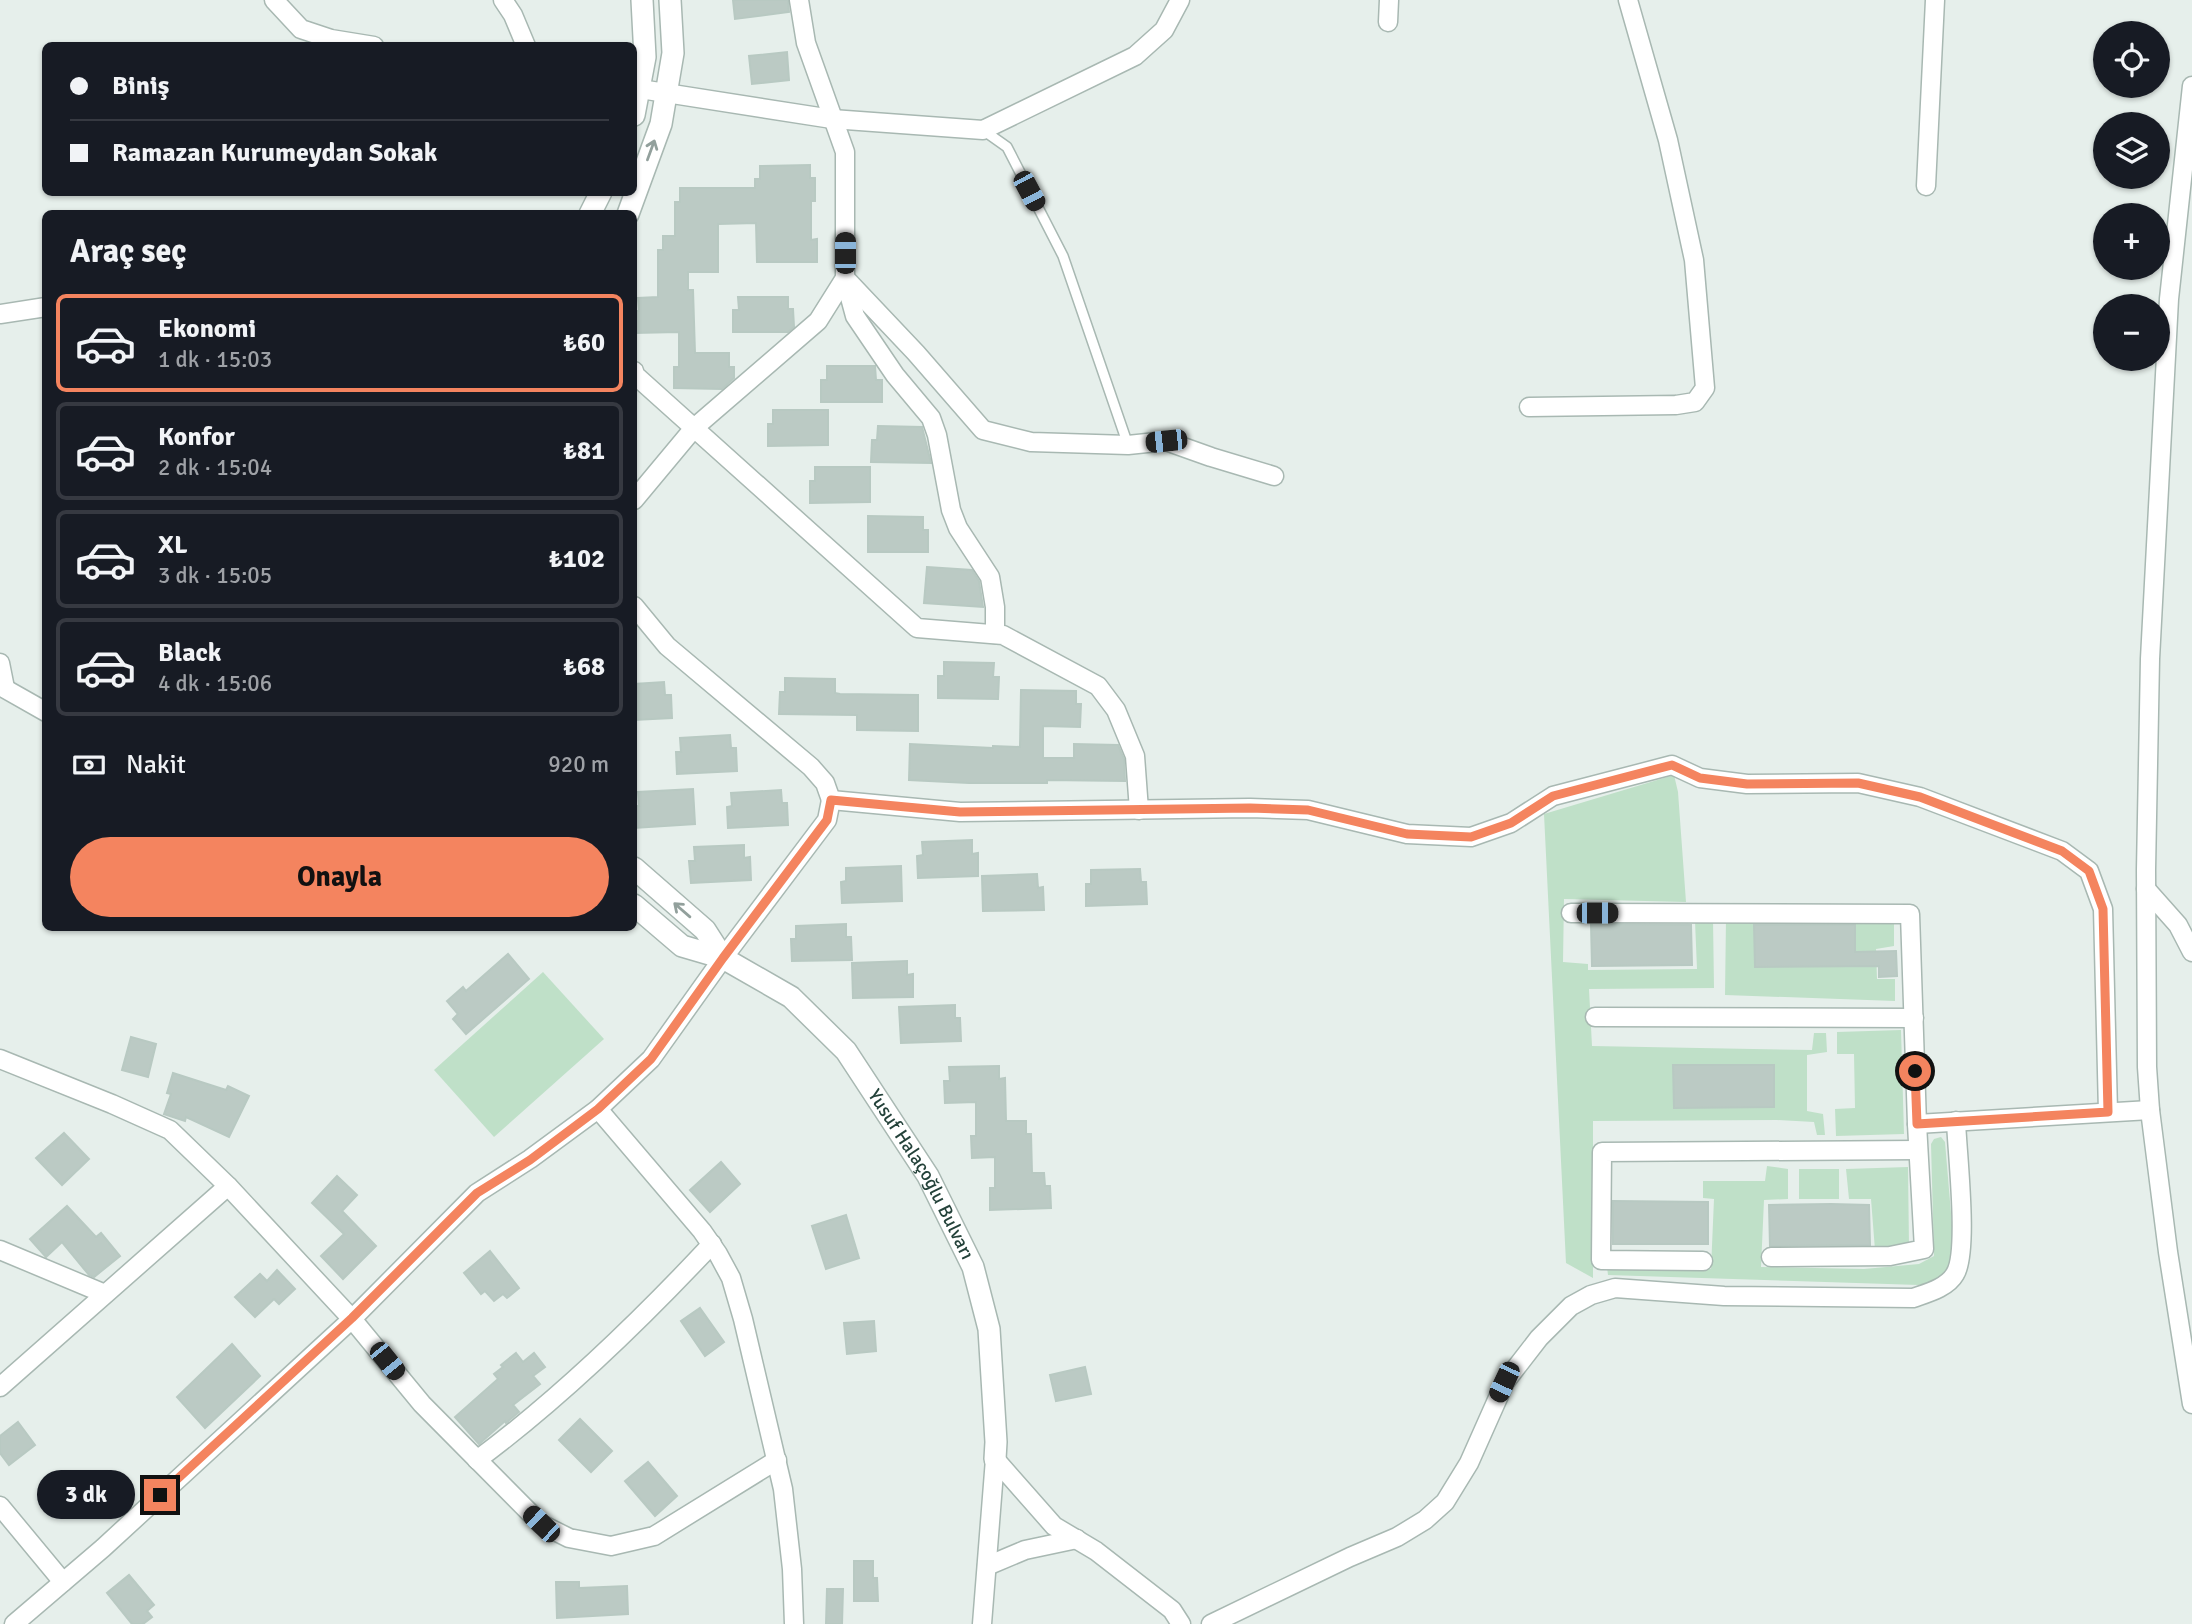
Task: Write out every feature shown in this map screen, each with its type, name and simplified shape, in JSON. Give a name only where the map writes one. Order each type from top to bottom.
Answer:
[{"type":"street","points":[[274,0],[301,29],[352,42]]},
{"type":"street","points":[[503,0],[513,15],[524,42]]},
{"type":"street","points":[[637,85],[645,57],[642,0]]},
{"type":"street","points":[[637,189],[661,124],[673,53],[670,0]]},
{"type":"street","points":[[799,0],[806,43],[845,152],[845,278],[855,316],[895,375],[930,418],[940,449],[951,510],[958,528],[990,577],[995,607],[995,634]]},
{"type":"street","points":[[637,88],[832,119],[983,130],[1135,57],[1164,30],[1180,0]]},
{"type":"street","points":[[1388,22],[1389,0]]},
{"type":"street","points":[[1529,407],[1676,405],[1695,402],[1706,388],[1694,260],[1668,140],[1628,0]]},
{"type":"street","points":[[1926,186],[1935,0]]},
{"type":"street","points":[[2192,86],[2180,225],[2169,299],[2150,659],[2146,888],[2147,1067],[2150,1110],[2168,1252],[2192,1404]]},
{"type":"street","points":[[637,496],[694,428],[818,321],[845,278]]},
{"type":"street","points":[[845,278],[916,353],[983,430],[1031,442],[1128,445],[1166,441],[1275,476]]},
{"type":"street","points":[[0,314],[42,308]]},
{"type":"street","points":[[637,377],[917,628],[1003,635],[1098,686],[1116,710],[1135,756],[1139,810]]},
{"type":"street","points":[[15,1624],[352,1318],[477,1193],[530,1160],[598,1109],[651,1059],[827,820],[831,800],[825,783],[811,767],[667,646],[637,610]]},
{"type":"street","points":[[0,663],[2,687],[42,710]]},
{"type":"street","points":[[831,800],[960,812],[1250,808],[1308,810],[1407,834],[1471,837],[1511,823],[1553,796],[1672,765],[1700,778],[1712,780],[1747,784],[1858,783],[1920,797],[2062,851],[2089,871],[2103,909],[2108,1112]]},
{"type":"street","name":"Yusuf Halaçoğlu Bulvarı","points":[[637,871],[705,930],[723,958]]},
{"type":"street","points":[[2146,888],[2178,925],[2192,952]]},
{"type":"street","name":"Yusuf Halaçoğlu Bulvarı","points":[[637,908],[682,946],[723,958],[791,997],[846,1051],[928,1176],[973,1267],[989,1329],[995,1459]]},
{"type":"street","points":[[1571,913],[1910,914],[1924,1249],[1890,1256],[1771,1257]]},
{"type":"street","points":[[1595,1017],[1914,1018]]},
{"type":"street","points":[[0,1059],[170,1130],[228,1186],[352,1318],[422,1404],[541,1524],[569,1538],[611,1546],[654,1536],[777,1460]]},
{"type":"street","points":[[598,1109],[712,1244],[731,1278],[783,1489],[792,1569],[794,1624]]},
{"type":"street","points":[[1917,1124],[2150,1110]]},
{"type":"street","points":[[1211,1624],[1397,1537],[1446,1503],[1469,1463],[1504,1382],[1539,1338],[1571,1306],[1591,1295],[1615,1288],[1724,1296],[1913,1298],[1937,1290],[1955,1274],[1961,1251],[1956,1121]]},
{"type":"street","points":[[1703,1261],[1601,1260],[1602,1152],[1918,1150]]},
{"type":"street","points":[[0,1387],[228,1186]]},
{"type":"street","points":[[477,1460],[535,1415],[656,1304],[712,1244]]},
{"type":"street","points":[[0,1250],[105,1294]]},
{"type":"street","points":[[995,1459],[1054,1526],[1096,1551],[1172,1610],[1181,1624]]},
{"type":"street","points":[[982,1624],[995,1459]]},
{"type":"street","points":[[0,1506],[63,1583]]},
{"type":"street","points":[[987,1566],[1025,1550],[1077,1539]]},
{"type":"lane","points":[[983,130],[1007,148],[1063,256],[1128,445]]},
{"type":"green space","points":[[1674,775],[1678,792],[1686,902],[1564,899],[1563,962],[1588,964],[1588,970],[1697,969],[1695,921],[1713,919],[1714,988],[1589,989],[1592,1046],[1812,1050],[1814,1033],[1826,1033],[1827,1052],[1807,1055],[1807,1111],[1823,1114],[1825,1135],[1817,1135],[1814,1122],[1593,1121],[1593,1278],[1566,1263],[1544,814]]},
{"type":"green space","points":[[1726,918],[1894,919],[1894,946],[1876,949],[1877,979],[1895,979],[1895,1001],[1725,995]]},
{"type":"green space","points":[[543,972],[604,1039],[494,1137],[434,1070]]},
{"type":"green space","points":[[1901,1030],[1904,1134],[1836,1136],[1835,1109],[1855,1108],[1854,1054],[1837,1054],[1837,1032]]},
{"type":"green space","points":[[1941,1137],[1945,1142],[1954,1249],[1949,1267],[1934,1281],[1919,1285],[1608,1275],[1607,1267],[1711,1269],[1714,1199],[1703,1198],[1703,1181],[1765,1181],[1767,1166],[1788,1169],[1788,1199],[1764,1200],[1761,1267],[1864,1269],[1919,1264],[1934,1256],[1931,1144],[1934,1139]]},
{"type":"green space","points":[[1908,1167],[1909,1247],[1875,1250],[1871,1199],[1849,1199],[1846,1169]]},
{"type":"green space","points":[[1799,1169],[1839,1169],[1839,1199],[1799,1199]]},
{"type":"building","points":[[733,0],[788,0],[789,12],[735,19]]},
{"type":"building","points":[[787,52],[789,80],[752,84],[749,56]]},
{"type":"building","points":[[810,165],[810,178],[815,178],[815,201],[811,201],[811,240],[817,239],[817,262],[757,262],[756,223],[718,224],[718,272],[688,272],[688,290],[693,290],[695,353],[729,353],[729,367],[734,367],[734,378],[722,389],[674,388],[674,367],[679,367],[679,332],[637,333],[637,311],[638,298],[658,297],[658,250],[663,250],[663,236],[675,236],[675,202],[680,202],[680,188],[755,188],[755,179],[760,179],[760,166]]},
{"type":"building","points":[[738,297],[788,297],[788,309],[793,309],[794,327],[788,332],[733,332],[733,310],[739,310]]},
{"type":"building","points":[[827,366],[875,366],[876,380],[882,380],[882,402],[821,402],[821,380],[827,380]]},
{"type":"building","points":[[773,410],[828,410],[828,445],[768,446],[768,424],[773,424]]},
{"type":"building","points":[[878,426],[922,427],[931,463],[871,462],[872,440],[877,440]]},
{"type":"building","points":[[815,467],[870,467],[870,502],[810,503],[810,481],[815,481]]},
{"type":"building","points":[[868,516],[923,517],[923,530],[928,530],[928,552],[868,552]]},
{"type":"building","points":[[927,567],[972,570],[979,581],[983,607],[924,603]]},
{"type":"building","points":[[944,662],[994,663],[993,677],[999,677],[998,699],[938,698],[938,676],[944,676]]},
{"type":"building","points":[[785,678],[835,679],[835,693],[840,694],[918,695],[918,731],[857,730],[857,715],[779,714],[780,692],[785,692]]},
{"type":"building","points":[[664,682],[665,695],[671,695],[672,718],[637,720],[637,684]]},
{"type":"building","points":[[1021,690],[1076,691],[1076,704],[1081,704],[1080,727],[1043,726],[1043,758],[1074,758],[1074,744],[1118,745],[1124,759],[1125,781],[969,783],[909,780],[910,744],[1020,747]]},
{"type":"building","points":[[730,735],[731,748],[736,748],[737,771],[677,774],[676,752],[681,752],[680,738]]},
{"type":"building","points":[[693,789],[695,824],[637,828],[638,792]]},
{"type":"building","points":[[781,790],[782,803],[787,803],[788,825],[728,828],[727,807],[732,806],[731,793]]},
{"type":"building","points":[[972,840],[972,854],[978,853],[978,876],[918,878],[917,856],[923,855],[922,842]]},
{"type":"building","points":[[744,845],[744,858],[750,857],[751,880],[691,883],[689,861],[695,861],[694,847]]},
{"type":"building","points":[[901,866],[902,901],[842,903],[841,882],[846,881],[846,868]]},
{"type":"building","points":[[1140,869],[1141,882],[1146,882],[1147,904],[1086,906],[1086,884],[1091,884],[1091,870]]},
{"type":"building","points":[[1037,874],[1038,888],[1043,887],[1044,910],[983,911],[982,876]]},
{"type":"building","points":[[846,924],[846,937],[851,937],[852,960],[792,961],[791,939],[796,939],[796,926]]},
{"type":"building","points":[[1591,924],[1691,925],[1692,965],[1592,966]]},
{"type":"building","points":[[1754,925],[1855,925],[1855,952],[1896,951],[1897,976],[1879,977],[1879,966],[1755,967]]},
{"type":"building","points":[[508,954],[529,979],[466,1034],[453,1019],[458,1014],[447,1001],[463,987],[466,991]]},
{"type":"building","points":[[907,961],[907,975],[913,974],[913,997],[853,998],[852,963]]},
{"type":"building","points":[[955,1005],[955,1018],[960,1018],[961,1041],[901,1043],[899,1007]]},
{"type":"building","points":[[131,1037],[156,1044],[148,1077],[122,1070]]},
{"type":"building","points":[[1673,1065],[1774,1065],[1774,1107],[1674,1108]]},
{"type":"building","points":[[999,1066],[999,1079],[1005,1078],[1006,1121],[1026,1121],[1026,1134],[1031,1134],[1032,1173],[1044,1173],[1045,1186],[1050,1186],[1051,1208],[990,1210],[990,1188],[995,1188],[995,1157],[972,1158],[971,1136],[976,1136],[976,1102],[945,1103],[944,1081],[950,1081],[949,1067]]},
{"type":"building","points":[[173,1073],[226,1090],[228,1086],[249,1096],[229,1137],[186,1117],[185,1121],[164,1114],[171,1094],[167,1093]]},
{"type":"building","points":[[64,1133],[89,1159],[62,1185],[36,1158]]},
{"type":"building","points":[[721,1162],[740,1184],[710,1212],[690,1190]]},
{"type":"building","points":[[337,1176],[357,1195],[342,1211],[376,1246],[343,1279],[321,1256],[344,1234],[312,1203]]},
{"type":"building","points":[[1613,1201],[1708,1202],[1708,1244],[1613,1244]]},
{"type":"building","points":[[1769,1205],[1869,1205],[1870,1245],[1770,1246]]},
{"type":"building","points":[[67,1206],[96,1237],[101,1233],[120,1256],[94,1277],[89,1275],[62,1242],[46,1257],[30,1239]]},
{"type":"building","points":[[846,1215],[859,1258],[826,1269],[812,1226]]},
{"type":"building","points":[[490,1251],[519,1288],[507,1298],[503,1294],[494,1301],[485,1291],[481,1294],[464,1273]]},
{"type":"building","points":[[277,1270],[295,1289],[279,1304],[274,1299],[255,1317],[235,1297],[260,1274],[267,1281]]},
{"type":"building","points":[[700,1308],[724,1342],[705,1356],[681,1321]]},
{"type":"building","points":[[874,1321],[876,1351],[847,1354],[844,1323]]},
{"type":"building","points":[[232,1344],[260,1376],[205,1428],[177,1397]]},
{"type":"building","points":[[516,1353],[523,1362],[534,1353],[545,1367],[533,1376],[540,1384],[513,1405],[519,1412],[479,1444],[455,1417],[498,1379],[494,1374]]},
{"type":"building","points":[[1085,1367],[1091,1394],[1056,1401],[1050,1375]]},
{"type":"building","points":[[580,1419],[612,1451],[591,1472],[559,1440]]},
{"type":"building","points":[[18,1422],[35,1445],[9,1465],[0,1453],[0,1436]]},
{"type":"building","points":[[648,1462],[677,1496],[655,1516],[625,1481]]},
{"type":"building","points":[[854,1561],[873,1561],[873,1578],[877,1578],[878,1601],[854,1601]]},
{"type":"building","points":[[129,1575],[154,1605],[147,1611],[152,1617],[143,1624],[132,1624],[107,1593]]},
{"type":"building","points":[[556,1582],[579,1582],[579,1588],[627,1586],[628,1614],[557,1618]]},
{"type":"building","points":[[827,1589],[843,1589],[842,1624],[826,1624]]},
{"type":"route","points":[[160,1495],[352,1318],[477,1193],[530,1160],[598,1109],[651,1059],[723,958],[814,839],[827,820],[831,800],[960,812],[1250,808],[1308,810],[1407,834],[1471,837],[1511,823],[1553,796],[1672,765],[1700,778],[1747,784],[1858,783],[1920,797],[2062,851],[2089,871],[2103,909],[2108,1112],[1917,1124],[1915,1071]]}]
